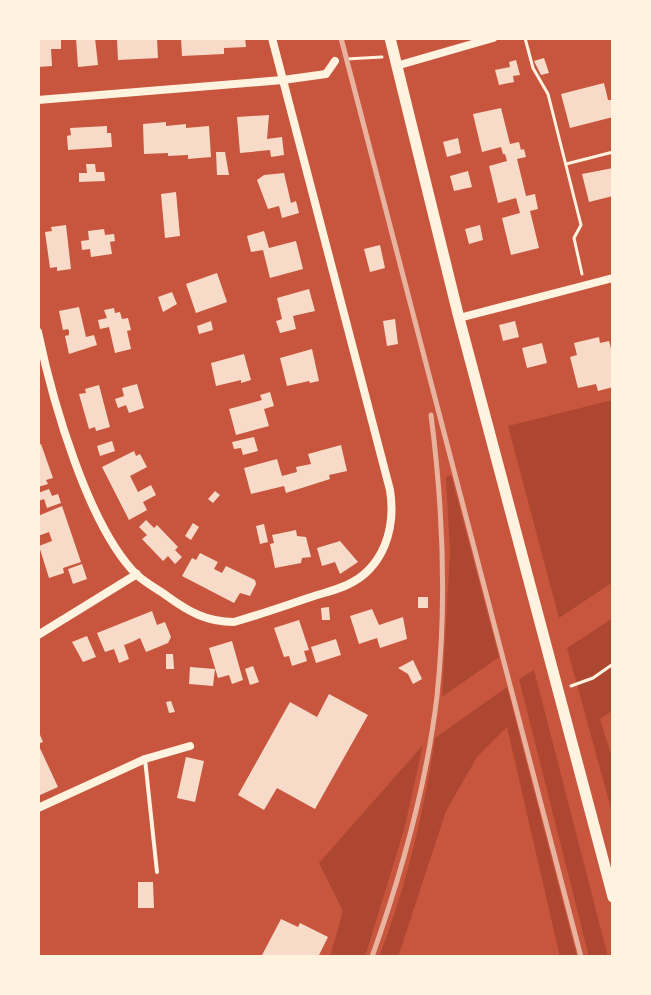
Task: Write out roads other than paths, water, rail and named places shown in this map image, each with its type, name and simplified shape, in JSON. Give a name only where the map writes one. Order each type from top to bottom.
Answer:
[{"type":"street","points":[[38,332],[72,454],[102,527],[137,574],[175,602],[214,622],[234,622],[348,585],[378,560],[390,530],[390,490],[272,38]]},
{"type":"street","points":[[390,38],[459,318],[613,897]]},
{"type":"street","points":[[395,61],[493,38]]},
{"type":"street","points":[[38,100],[283,80],[326,74],[335,61]]},
{"type":"street","points":[[459,318],[613,278]]},
{"type":"street","points":[[38,635],[137,574]]},
{"type":"street","points":[[38,808],[145,759],[190,746]]},
{"type":"lane","points":[[145,759],[157,872]]},
{"type":"railway","points":[[341,38],[581,957]]},
{"type":"railway","points":[[372,957],[412,828],[427,762],[437,696],[442,626],[442,555],[431,415]]}]
